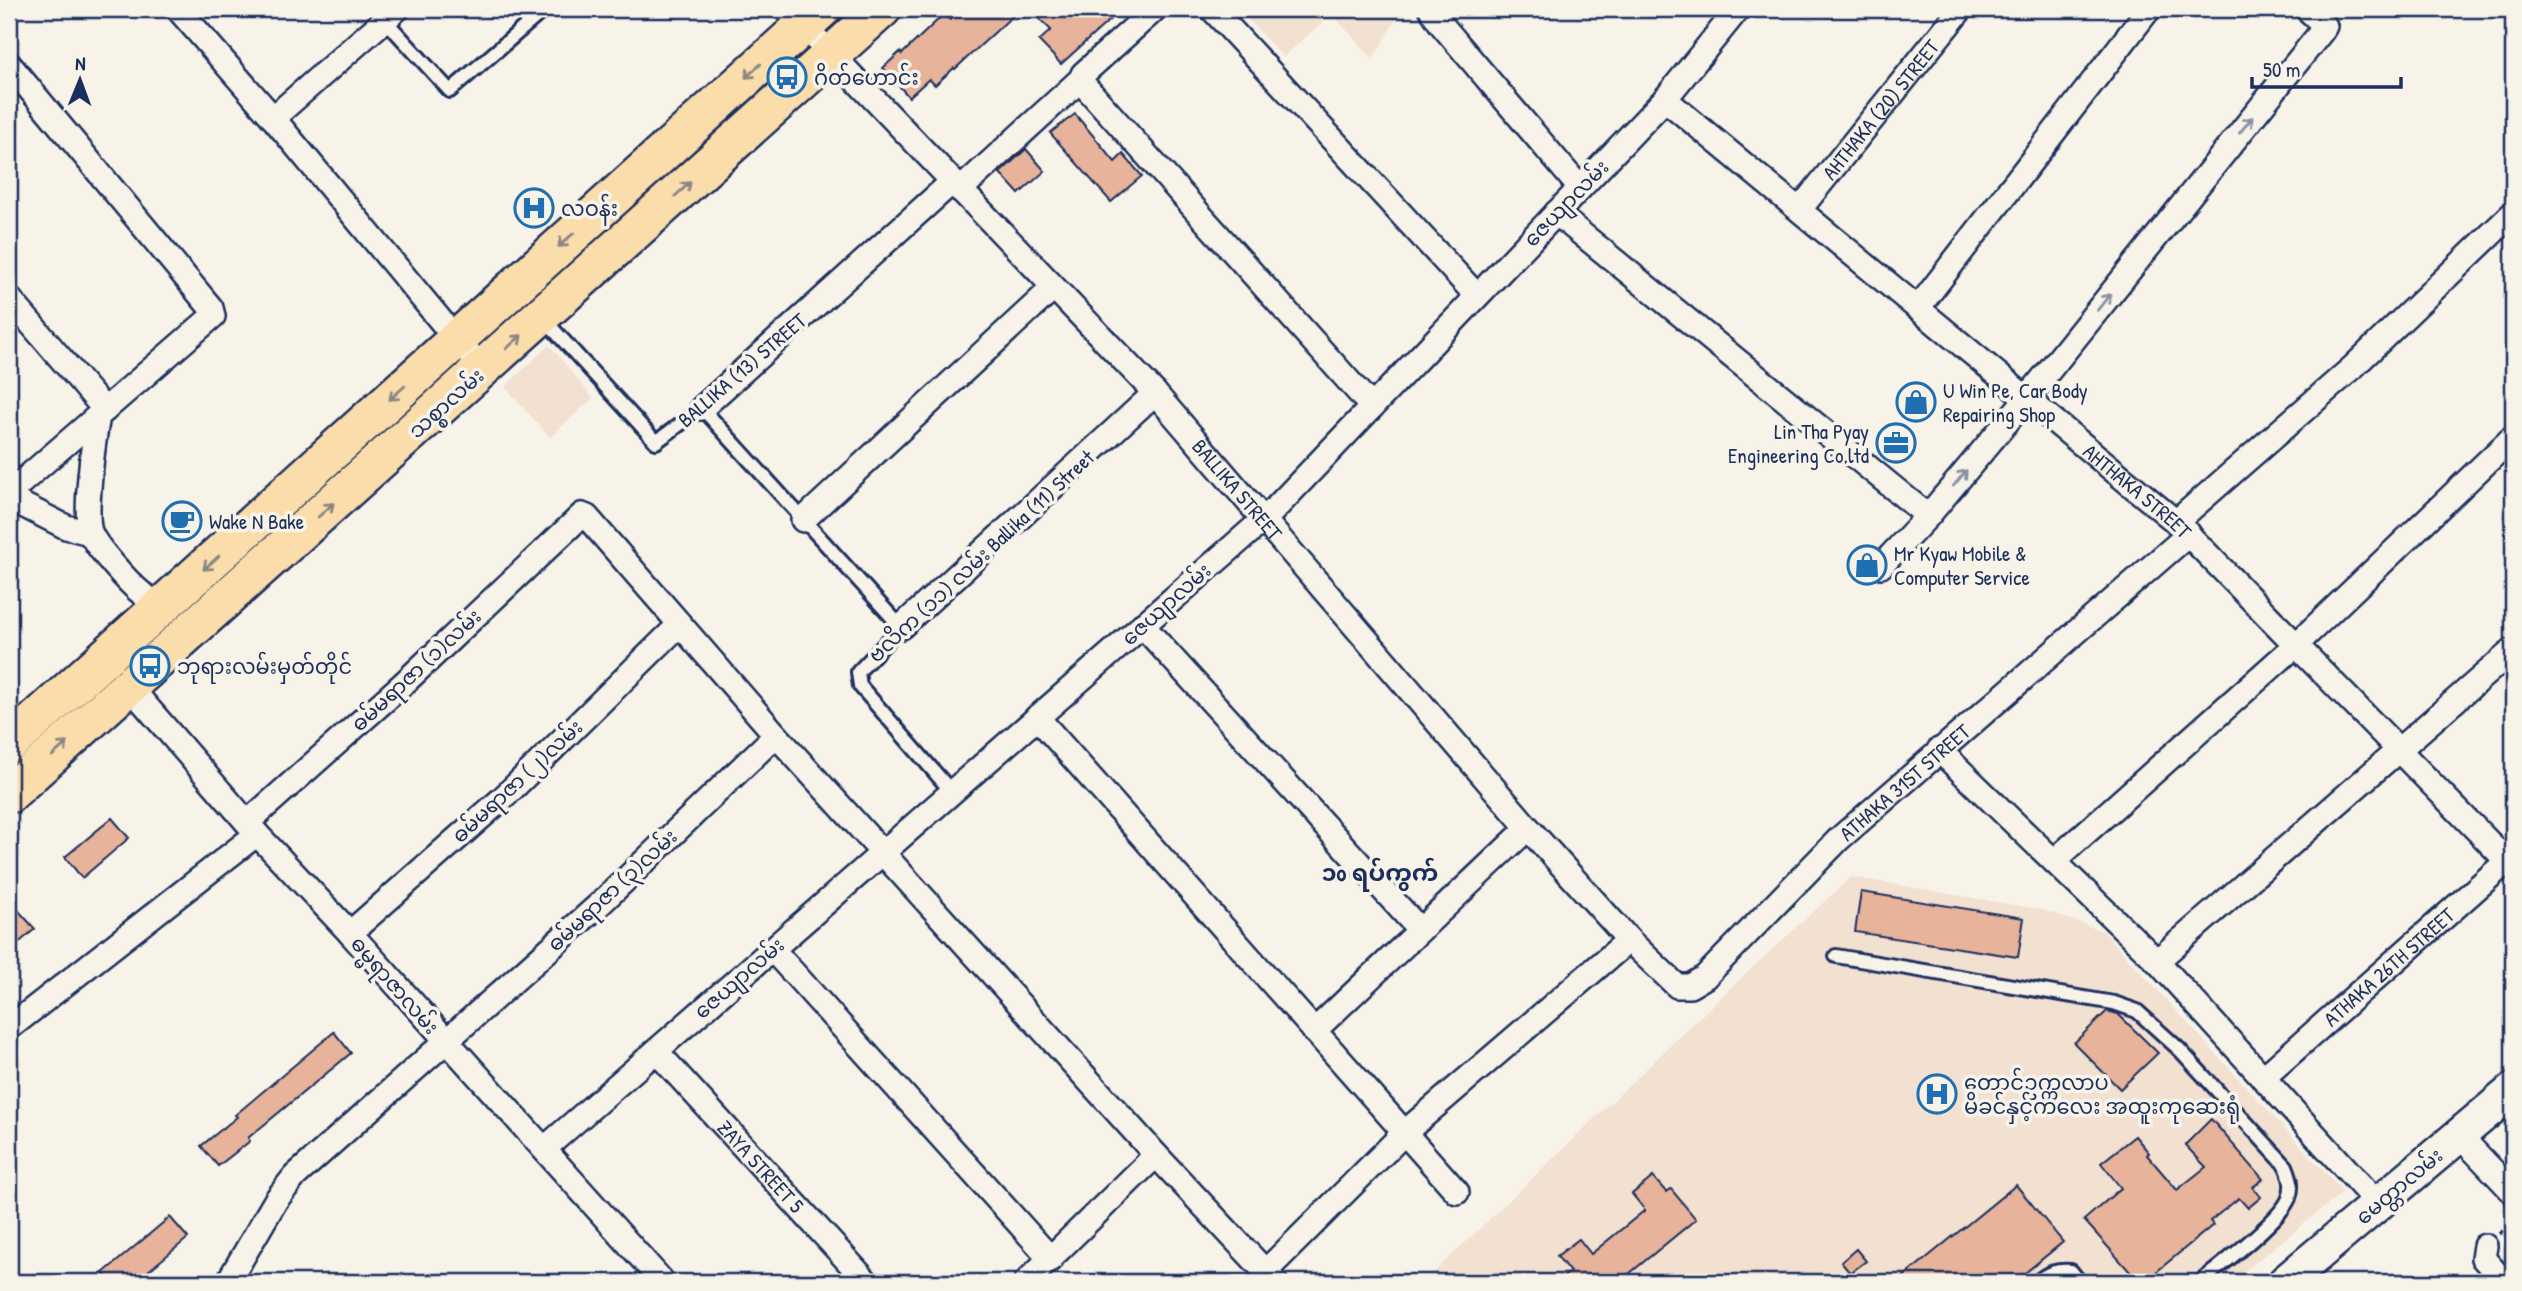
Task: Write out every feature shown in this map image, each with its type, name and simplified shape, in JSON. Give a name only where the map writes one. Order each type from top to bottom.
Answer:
[{"type":"main road","name":"သစ္စာလမ်း","points":[[9,794],[882,9]]},
{"type":"main road","name":"သစ္စာလမ်း","points":[[9,744],[456,340],[804,14]]},
{"type":"main road","name":"မေတ္တာလမ်း","points":[[2285,1282],[2513,1090]]},
{"type":"street","points":[[178,9],[273,118],[456,340],[484,369]]},
{"type":"street","name":"BALLIKA (13) STREET","points":[[702,408],[1081,79],[1083,74],[1155,9]]},
{"type":"street","points":[[1212,9],[1477,296]]},
{"type":"street","points":[[1431,9],[1449,34],[1580,188]]},
{"type":"street","name":"AHTHAKA (20) STREET","points":[[1800,209],[1961,9]]},
{"type":"street","points":[[1918,308],[2149,9]]},
{"type":"street","points":[[1881,566],[1928,516],[2027,398],[2325,26],[2307,9]]},
{"type":"street","name":"ဇေယျာလမ်း","points":[[544,1149],[1270,514],[1665,99],[1733,11]]},
{"type":"street","points":[[273,118],[386,12]]},
{"type":"street","name":"BALLIKA STREET","points":[[804,14],[831,55],[1154,393],[1528,828],[1629,940]]},
{"type":"street","points":[[9,64],[211,308],[213,316],[9,496],[66,527],[90,533]]},
{"type":"street","points":[[1081,79],[1371,407]]},
{"type":"street","name":"AHTHAKA STREET","points":[[1665,99],[2183,528],[2399,751],[2511,861]]},
{"type":"street","points":[[1556,213],[1928,516]]},
{"type":"street","name":"ATHAKA 31ST STREET","points":[[1629,940],[1677,986],[1690,986],[1705,977],[1839,839],[2183,528],[2513,213]]},
{"type":"street","points":[[803,520],[1054,288]]},
{"type":"street","points":[[9,298],[102,413]]},
{"type":"street","name":"ဗလိက (၁၁) လမ်း Ballika (11) Street","points":[[901,627],[1154,393]]},
{"type":"street","points":[[102,413],[93,444],[90,533],[108,558],[140,592],[163,607]]},
{"type":"street","points":[[2054,861],[2296,645],[2513,437]]},
{"type":"street","name":"ဓမ်မရာဇာ (၁)လမ်း","points":[[9,1028],[252,828],[582,515],[587,517],[679,625]]},
{"type":"street","points":[[679,625],[1156,1156],[1270,1277],[1404,1133],[1629,940]]},
{"type":"street","name":"ဓမ်မရာဇာ (၂)လမ်း","points":[[350,933],[504,797],[679,625]]},
{"type":"street","points":[[1142,625],[1419,929]]},
{"type":"street","points":[[2157,961],[2513,650]]},
{"type":"street","name":"ဓမ္မရာဇာလမ်း","points":[[130,686],[252,828],[350,933],[663,1282]]},
{"type":"street","points":[[1037,717],[1457,1192]]},
{"type":"street","name":"ဓမ်မရာဇာ (၃)လမ်း","points":[[228,1282],[276,1200],[295,1176],[601,902],[776,735]]},
{"type":"street","points":[[1940,750],[2157,961],[2377,1203]]},
{"type":"street","points":[[1314,1031],[1528,828]]},
{"type":"street","name":"ATHAKA 26TH STREET","points":[[2263,1078],[2511,861]]},
{"type":"street","points":[[772,949],[1051,1259]]},
{"type":"street","name":"ZAYA STREET 5","points":[[656,1051],[867,1282]]},
{"type":"street","points":[[2460,1136],[2513,1192]]},
{"type":"street","points":[[1026,1282],[1156,1156]]},
{"type":"street","points":[[2485,1246],[2483,1258],[2504,1282]]},
{"type":"lane","points":[[386,12],[450,91],[545,9]]},
{"type":"lane","name":"BALLIKA (13) STREET","points":[[542,317],[656,442],[702,408]]},
{"type":"lane","points":[[702,408],[901,627]]},
{"type":"lane","name":"ဗလိက (၁၁) လမ်း Ballika (11) Street","points":[[901,627],[858,672],[860,686],[951,791]]},
{"type":"lane","points":[[1836,956],[2114,1003],[2137,1011],[2180,1050],[2286,1166],[2292,1181],[2288,1200],[2261,1231],[2200,1282]]},
{"type":"lane","points":[[2037,1282],[2045,1275],[2058,1270],[2071,1271],[2080,1282]]},
{"type":"shaded area","points":[[1239,9],[1402,9],[1373,59],[1332,14],[1283,57]]},
{"type":"shaded area","points":[[549,345],[593,398],[550,437],[505,387]]},
{"type":"shaded area","name":"တောင်ဥက္ကလာပ မိခင်နှင့်ကလေး အထူးကုဆေးရုံ","points":[[1851,877],[2043,910],[2103,931],[2343,1192],[2231,1282],[1424,1282],[1723,995]]},
{"type":"building","points":[[963,9],[1020,9],[935,85],[929,79],[909,97],[883,68],[900,52],[902,54],[944,14],[950,20]]},
{"type":"building","points":[[1029,9],[1105,9],[1113,17],[1061,64],[1039,41],[1051,30]]},
{"type":"building","points":[[1075,114],[1115,162],[1123,154],[1142,176],[1111,202],[1050,133]]},
{"type":"building","points":[[1026,149],[1045,171],[1019,194],[1000,173]]},
{"type":"building","points":[[112,818],[129,838],[82,878],[65,857]]},
{"type":"building","points":[[1861,892],[2024,918],[2018,957],[1855,932]]},
{"type":"building","points":[[9,900],[35,929],[9,951]]},
{"type":"building","points":[[2107,1011],[2118,1014],[2158,1053],[2120,1089],[2074,1043]]},
{"type":"building","points":[[334,1032],[351,1053],[218,1166],[201,1146]]},
{"type":"building","points":[[2211,1119],[2263,1179],[2253,1187],[2261,1197],[2248,1208],[2239,1198],[2210,1221],[2213,1225],[2144,1282],[2139,1282],[2084,1220],[2121,1188],[2101,1163],[2135,1136],[2149,1153],[2147,1155],[2177,1190],[2206,1167],[2185,1145]]},
{"type":"building","points":[[1653,1177],[1666,1192],[1671,1189],[1696,1219],[1619,1282],[1556,1282],[1570,1272],[1557,1256],[1579,1239],[1591,1254],[1645,1210],[1632,1194]]},
{"type":"building","points":[[2016,1185],[2063,1242],[2014,1282],[1897,1282]]},
{"type":"building","points":[[170,1217],[188,1238],[135,1282],[111,1282],[103,1273]]},
{"type":"building","points":[[1856,1249],[1866,1261],[1850,1273],[1841,1262]]},
{"type":"place","name":"ဂိတ်ဟောင်း","points":[[787,77]]},
{"type":"place","name":"လဝန်း","points":[[534,208]]},
{"type":"place","name":"U Win Pe, Car Body Repairing Shop","points":[[1916,402]]},
{"type":"place","name":"Lin Tha Pyay Engineering Co.ltd","points":[[1896,443]]},
{"type":"place","name":"Wake N Bake","points":[[182,521]]},
{"type":"place","name":"Mr Kyaw Mobile & Computer Service","points":[[1867,565]]},
{"type":"place","name":"ဘုရားလမ်းမှတ်တိုင်","points":[[150,666]]},
{"type":"place","name":"တောင်ဥက္ကလာပ မိခင်နှင့်ကလေး အထူးကုဆေးရုံ","points":[[1937,1094]]},
{"type":"district","name":"၁o ရပ်ကွက်","points":[[1380,872]]}]
